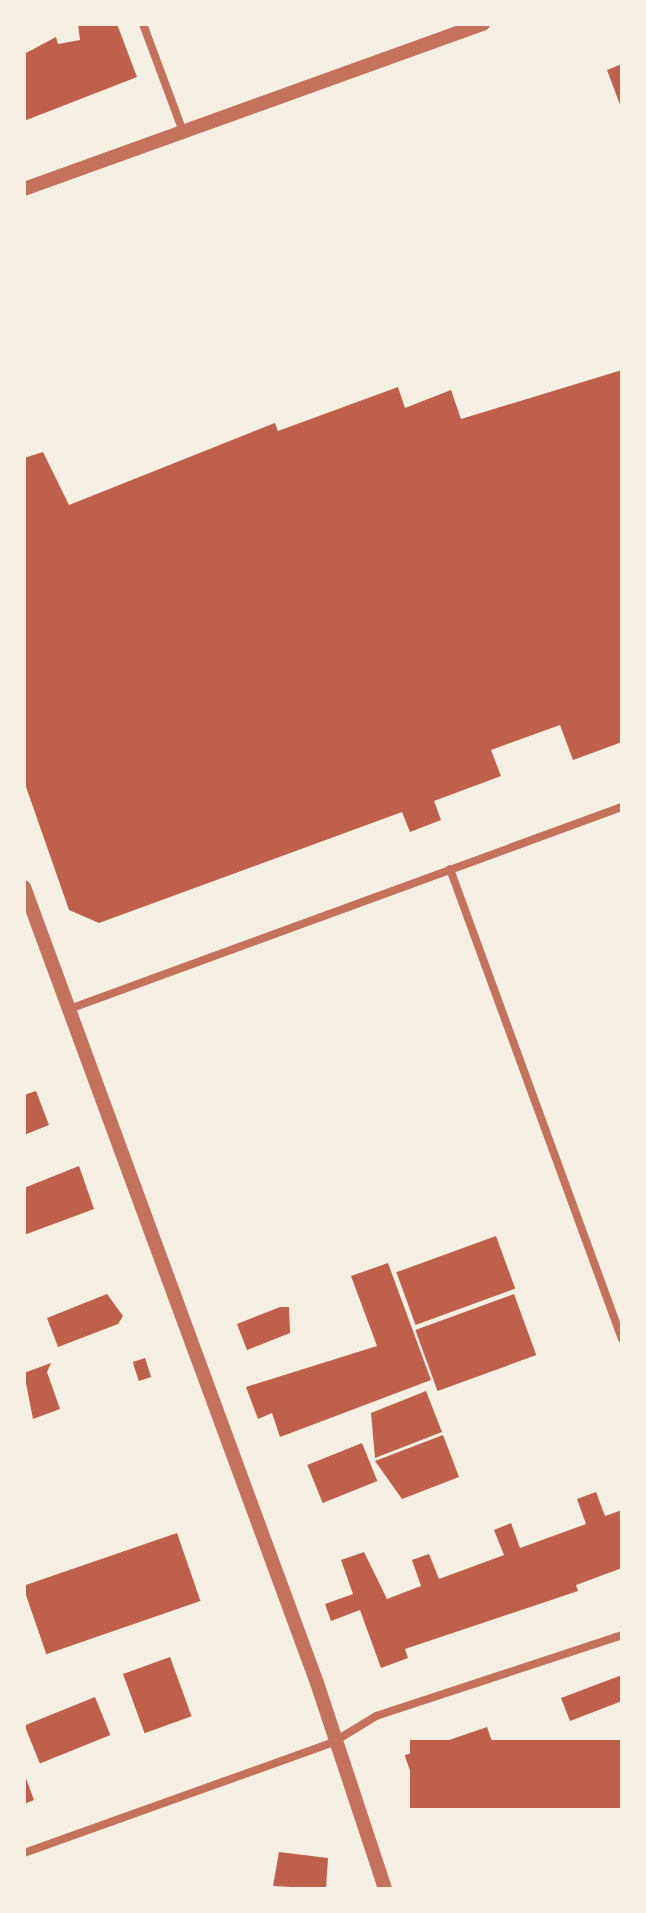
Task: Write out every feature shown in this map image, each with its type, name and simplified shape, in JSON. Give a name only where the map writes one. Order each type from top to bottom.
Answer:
[{"type":"street","points":[[143,24],[182,129]]},
{"type":"street","points":[[24,189],[182,129],[483,24]]},
{"type":"street","points":[[72,1008],[622,807]]},
{"type":"street","points":[[450,869],[622,1338]]},
{"type":"street","points":[[24,887],[72,1008],[317,1683],[332,1743],[385,1889]]},
{"type":"street","points":[[24,1853],[332,1743],[376,1716],[622,1635]]},
{"type":"building","points":[[78,24],[117,24],[137,77],[24,121],[24,48],[26,53],[56,37],[58,44],[80,40]]},
{"type":"building","points":[[622,64],[622,110],[607,70]]},
{"type":"building","points":[[622,370],[622,742],[573,760],[560,725],[491,750],[501,776],[434,801],[441,820],[410,832],[402,812],[99,923],[69,910],[24,781],[24,458],[43,452],[69,505],[275,423],[278,431],[398,387],[405,408],[451,390],[461,419]]},
{"type":"building","points":[[36,1091],[49,1125],[24,1135],[24,1095]]},
{"type":"building","points":[[79,1166],[94,1209],[24,1235],[24,1188]]},
{"type":"building","points":[[496,1236],[515,1289],[416,1325],[396,1272]]},
{"type":"building","points":[[388,1263],[431,1380],[280,1437],[272,1413],[258,1419],[246,1387],[377,1346],[351,1276]]},
{"type":"building","points":[[107,1294],[123,1316],[118,1324],[58,1347],[47,1318]]},
{"type":"building","points":[[514,1294],[536,1355],[438,1391],[415,1330]]},
{"type":"building","points":[[280,1307],[289,1307],[290,1333],[247,1350],[237,1324]]},
{"type":"building","points":[[145,1358],[151,1377],[139,1381],[133,1362]]},
{"type":"building","points":[[51,1363],[47,1372],[60,1409],[33,1419],[24,1373]]},
{"type":"building","points":[[426,1391],[442,1432],[375,1458],[371,1413]]},
{"type":"building","points":[[443,1435],[459,1477],[402,1499],[375,1461]]},
{"type":"building","points":[[362,1443],[377,1481],[323,1503],[307,1465]]},
{"type":"building","points":[[596,1492],[605,1516],[622,1510],[622,1568],[576,1585],[578,1591],[405,1649],[408,1658],[381,1668],[360,1610],[331,1621],[325,1604],[353,1594],[341,1560],[364,1552],[387,1599],[421,1586],[412,1560],[429,1554],[439,1579],[504,1555],[494,1530],[511,1523],[520,1548],[586,1524],[577,1499]]},
{"type":"building","points":[[177,1533],[200,1601],[46,1654],[24,1586]]},
{"type":"building","points":[[170,1657],[192,1716],[145,1733],[123,1674]]},
{"type":"building","points":[[622,1675],[622,1701],[570,1721],[561,1698]]},
{"type":"building","points":[[95,1697],[110,1735],[40,1763],[25,1725]]},
{"type":"building","points":[[487,1727],[494,1747],[412,1775],[405,1755]]},
{"type":"building","points":[[410,1740],[622,1740],[622,1808],[410,1808]]},
{"type":"building","points":[[24,1773],[34,1800],[24,1804]]},
{"type":"building","points":[[279,1852],[328,1858],[326,1889],[273,1886]]}]
